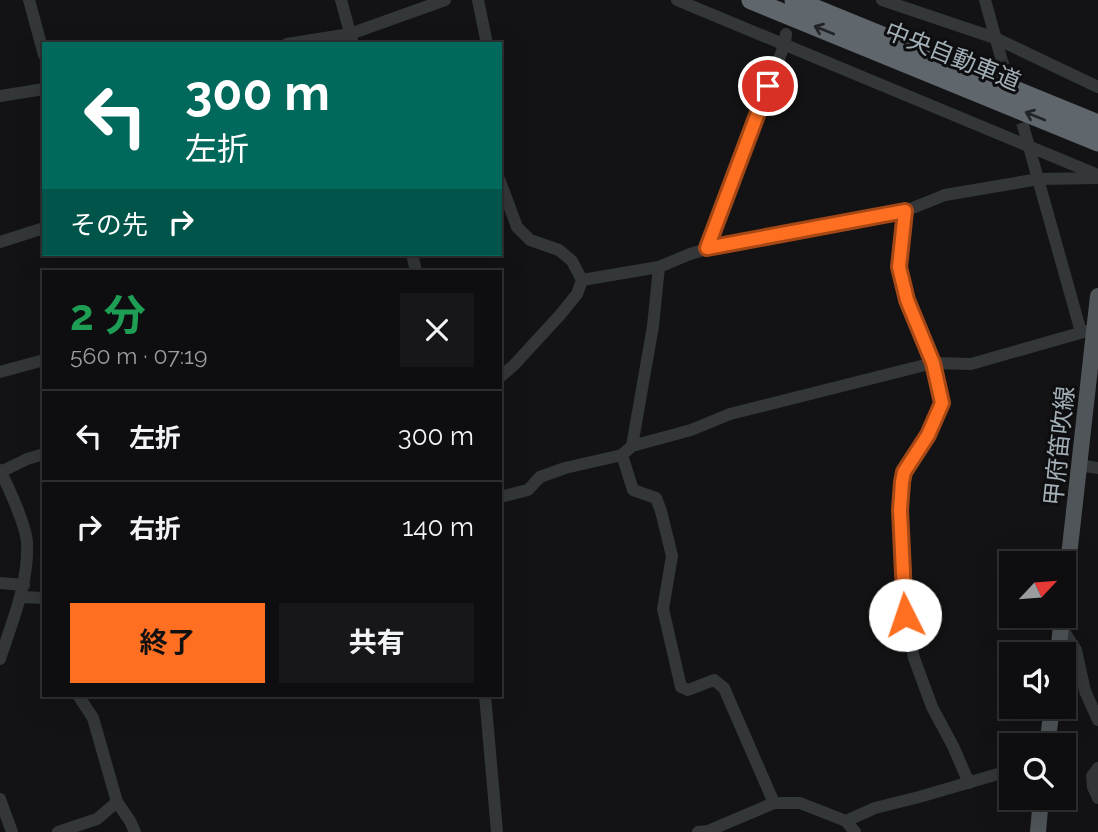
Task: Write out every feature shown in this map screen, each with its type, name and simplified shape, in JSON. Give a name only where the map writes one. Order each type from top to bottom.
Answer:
[{"type":"highway","name":"中央自動車道","points":[[751,0],[1098,142]]},
{"type":"highway","name":"中央自動車道","points":[[794,0],[1092,122]]},
{"type":"main road","name":"甲府笛吹線","points":[[1070,551],[1080,465],[1087,331],[1098,296]]},
{"type":"main road","points":[[1038,832],[1040,810]]},
{"type":"street","points":[[29,0],[42,48]]},
{"type":"street","points":[[341,0],[351,39]]},
{"type":"street","points":[[313,42],[351,39],[445,0]]},
{"type":"street","points":[[478,0],[487,42]]},
{"type":"street","points":[[677,0],[785,39],[1098,176]]},
{"type":"street","points":[[882,0],[995,38],[1098,87]]},
{"type":"street","points":[[985,0],[1000,54]]},
{"type":"street","points":[[707,248],[785,39]]},
{"type":"street","points":[[0,96],[42,89]]},
{"type":"street","points":[[502,496],[528,490],[540,477],[565,468],[622,455],[632,446],[691,430],[730,414],[933,363],[971,364],[1087,331],[1024,129]]},
{"type":"street","points":[[582,280],[659,267],[707,248],[905,211],[945,195],[1039,179],[1098,176]]},
{"type":"street","points":[[502,187],[517,228],[530,240],[566,255],[582,280],[577,293],[560,314],[502,375]]},
{"type":"street","points":[[905,211],[899,267],[907,300],[933,363],[942,403],[928,435],[904,472],[902,482],[900,510],[905,615],[914,658],[932,707],[969,783]]},
{"type":"street","points":[[0,242],[42,229]]},
{"type":"street","points":[[632,446],[653,326],[659,267]]},
{"type":"street","points":[[0,372],[42,361]]},
{"type":"street","points":[[0,659],[22,591],[27,542],[0,471],[42,455]]},
{"type":"street","points":[[622,455],[633,490],[656,498],[661,510],[672,556],[663,609],[681,687],[688,690],[715,680],[724,688],[774,803]]},
{"type":"street","points":[[1080,465],[1098,468]]},
{"type":"street","points":[[0,583],[42,597]]},
{"type":"street","points":[[1065,628],[1076,650],[1084,691],[1098,720]]},
{"type":"street","points":[[79,697],[93,718],[117,802],[135,832]]},
{"type":"street","points":[[485,697],[497,832]]},
{"type":"street","points":[[1098,768],[1092,776],[1098,798]]},
{"type":"street","points":[[846,821],[875,808],[999,774]]},
{"type":"street","points":[[0,799],[12,832]]},
{"type":"street","points":[[58,832],[97,819],[117,802]]},
{"type":"street","points":[[698,832],[708,832],[774,803],[800,803],[846,821],[855,832]]},
{"type":"tunnel","points":[[1000,54],[1024,129]]},
{"type":"route","points":[[768,86],[707,248],[905,211],[899,267],[907,300],[933,363],[942,403],[928,435],[904,472],[902,482],[900,510],[905,615]]}]
